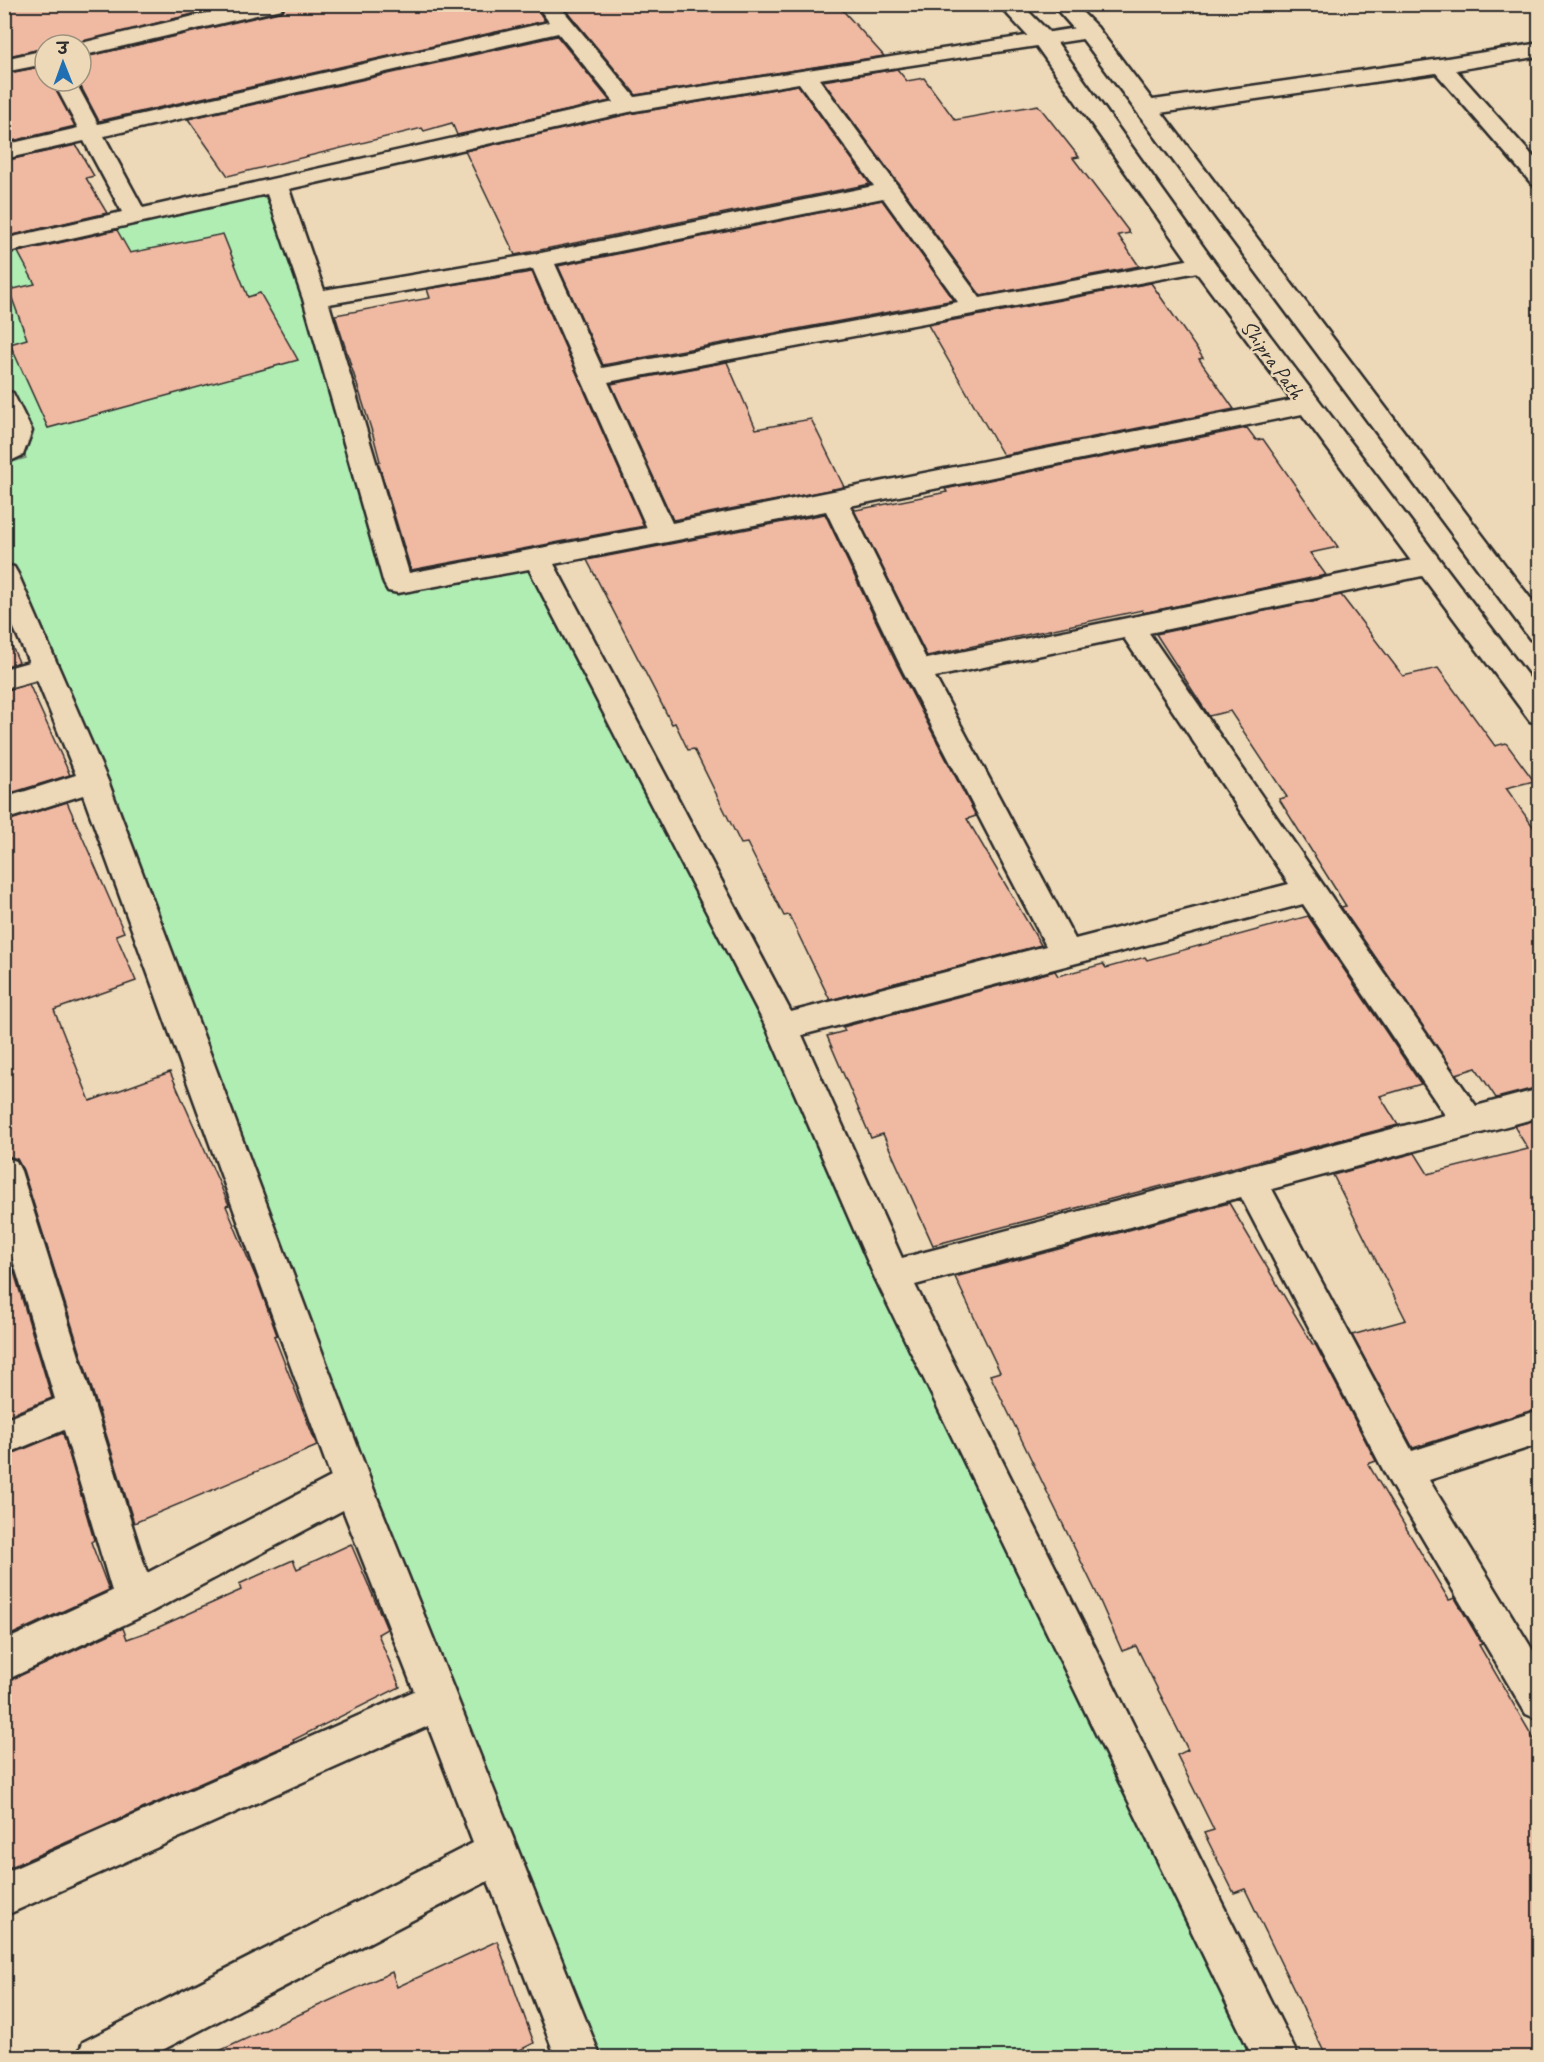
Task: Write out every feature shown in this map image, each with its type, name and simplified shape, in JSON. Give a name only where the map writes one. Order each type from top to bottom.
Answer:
[{"type":"street","points":[[93,46],[274,4]]},
{"type":"street","points":[[546,4],[629,105]]},
{"type":"street","name":"Shipra Path","points":[[1008,4],[1043,39],[1203,264],[1539,714]]},
{"type":"street","name":"Shipra Path","points":[[1062,4],[1089,32],[1539,632]]},
{"type":"street","points":[[4,152],[563,25]]},
{"type":"street","points":[[4,246],[629,105],[805,75],[1089,32]]},
{"type":"street","points":[[1146,108],[1441,66],[1539,49]]},
{"type":"street","points":[[4,66],[33,60]]},
{"type":"street","points":[[1441,66],[1539,179]]},
{"type":"street","points":[[805,75],[973,306]]},
{"type":"street","points":[[71,93],[135,215]]},
{"type":"street","points":[[276,184],[315,299],[398,584],[664,535],[833,498],[1308,405]]},
{"type":"street","points":[[315,299],[541,260],[889,190]]},
{"type":"street","points":[[541,260],[664,535]]},
{"type":"street","points":[[595,377],[1203,264]]},
{"type":"street","points":[[4,399],[19,431],[14,449],[4,456]]},
{"type":"street","points":[[833,498],[917,671],[1066,953]]},
{"type":"street","points":[[538,559],[782,1027],[892,1276],[1277,2058]]},
{"type":"street","points":[[917,671],[1427,566]]},
{"type":"street","points":[[4,574],[46,666],[93,781],[353,1485],[579,2058]]},
{"type":"street","points":[[1130,626],[1469,1123]]},
{"type":"street","points":[[4,679],[46,666]]},
{"type":"street","points":[[4,808],[93,781]]},
{"type":"street","points":[[782,1027],[1312,890]]},
{"type":"street","points":[[892,1276],[1539,1103]]},
{"type":"street","points":[[4,1171],[78,1407],[135,1600]]},
{"type":"street","points":[[1250,1181],[1403,1471],[1539,1700]]},
{"type":"street","points":[[4,1438],[78,1407]]},
{"type":"street","points":[[1403,1471],[1539,1428]]},
{"type":"street","points":[[4,1662],[135,1600],[353,1485]]},
{"type":"street","points":[[4,1895],[438,1701]]},
{"type":"street","points":[[99,2058],[497,1854]]},
{"type":"green space","points":[[261,187],[302,285],[398,583],[538,559],[1277,2057],[579,2057],[5,572],[5,464],[26,458],[5,404],[5,247]]},
{"type":"building","points":[[4,4],[232,4],[93,39],[93,33],[33,33],[33,51],[4,57]]},
{"type":"building","points":[[286,4],[534,4],[545,21],[99,121],[84,93],[93,93],[93,55],[283,11]]},
{"type":"building","points":[[561,4],[837,4],[884,56],[636,95]]},
{"type":"building","points":[[557,36],[610,101],[457,135],[452,123],[424,131],[422,128],[228,176],[188,119]]},
{"type":"building","points":[[33,68],[33,93],[57,93],[75,126],[4,143],[4,74]]},
{"type":"building","points":[[897,69],[907,81],[924,78],[955,120],[1038,105],[1079,157],[1073,158],[1130,233],[1118,235],[1139,266],[981,296],[823,81]]},
{"type":"building","points":[[798,85],[870,184],[515,255],[465,151],[629,114]]},
{"type":"building","points":[[76,145],[94,176],[86,178],[107,213],[9,236],[4,227],[4,161]]},
{"type":"building","points":[[882,200],[954,300],[603,365],[558,266]]},
{"type":"building","points":[[117,230],[130,253],[223,234],[248,297],[260,293],[298,360],[48,428],[10,344],[27,339],[9,290],[35,284],[18,252]]},
{"type":"building","points":[[532,272],[644,526],[411,570],[378,462],[380,461],[373,435],[335,315],[430,298],[427,289]]},
{"type":"building","points":[[1151,283],[1203,358],[1199,359],[1234,409],[1003,455],[928,325]]},
{"type":"building","points":[[727,362],[756,429],[811,419],[844,487],[673,520],[611,384]]},
{"type":"building","points":[[1247,428],[1256,440],[1263,439],[1338,547],[1310,553],[1326,575],[1143,613],[1142,610],[927,656],[853,508],[856,510],[947,492],[945,489]]},
{"type":"building","points":[[825,514],[897,665],[976,816],[967,819],[1041,945],[830,1000],[789,915],[784,916],[747,843],[741,844],[694,749],[688,750],[675,723],[672,724],[587,560]]},
{"type":"building","points":[[1341,595],[1403,676],[1438,668],[1495,746],[1506,743],[1534,781],[1506,788],[1539,835],[1539,1087],[1496,1098],[1476,1068],[1456,1074],[1341,907],[1346,906],[1279,799],[1287,797],[1230,711],[1209,716],[1156,634]]},
{"type":"building","points":[[4,629],[19,662],[4,667]]},
{"type":"building","points":[[29,684],[70,775],[4,795],[4,691]]},
{"type":"building","points":[[67,802],[124,932],[116,935],[136,981],[54,1010],[90,1101],[170,1072],[229,1205],[226,1206],[257,1280],[277,1335],[274,1336],[317,1446],[134,1523],[23,1170],[17,1159],[4,1155],[4,822]]},
{"type":"building","points":[[1308,916],[1421,1084],[1380,1096],[1398,1125],[933,1245],[883,1134],[871,1138],[827,1036],[845,1031],[843,1027],[1055,971],[1058,976],[1103,964],[1106,968],[1145,957],[1147,960]]},
{"type":"building","points":[[1539,1119],[1539,1408],[1413,1448],[1352,1335],[1406,1320],[1333,1175],[1415,1153],[1428,1174],[1528,1149],[1514,1126]]},
{"type":"building","points":[[1229,1203],[1313,1345],[1315,1344],[1376,1461],[1368,1464],[1449,1600],[1455,1598],[1482,1644],[1479,1645],[1539,1748],[1539,2058],[1327,2058],[1245,1889],[1234,1893],[1204,1833],[1214,1830],[1177,1755],[1188,1750],[1136,1646],[1122,1651],[1096,1592],[990,1375],[1000,1372],[955,1277]]},
{"type":"building","points":[[4,1239],[52,1398],[4,1417]]},
{"type":"building","points":[[63,1433],[94,1540],[91,1542],[109,1590],[4,1638],[4,1457]]},
{"type":"building","points":[[351,1544],[387,1629],[378,1634],[400,1687],[293,1740],[294,1742],[4,1870],[4,1683],[123,1628],[127,1639],[150,1631],[241,1590],[239,1584],[293,1560],[297,1569]]},
{"type":"building","points":[[497,1941],[534,2043],[504,2058],[204,2058],[392,1972],[397,1987]]}]
